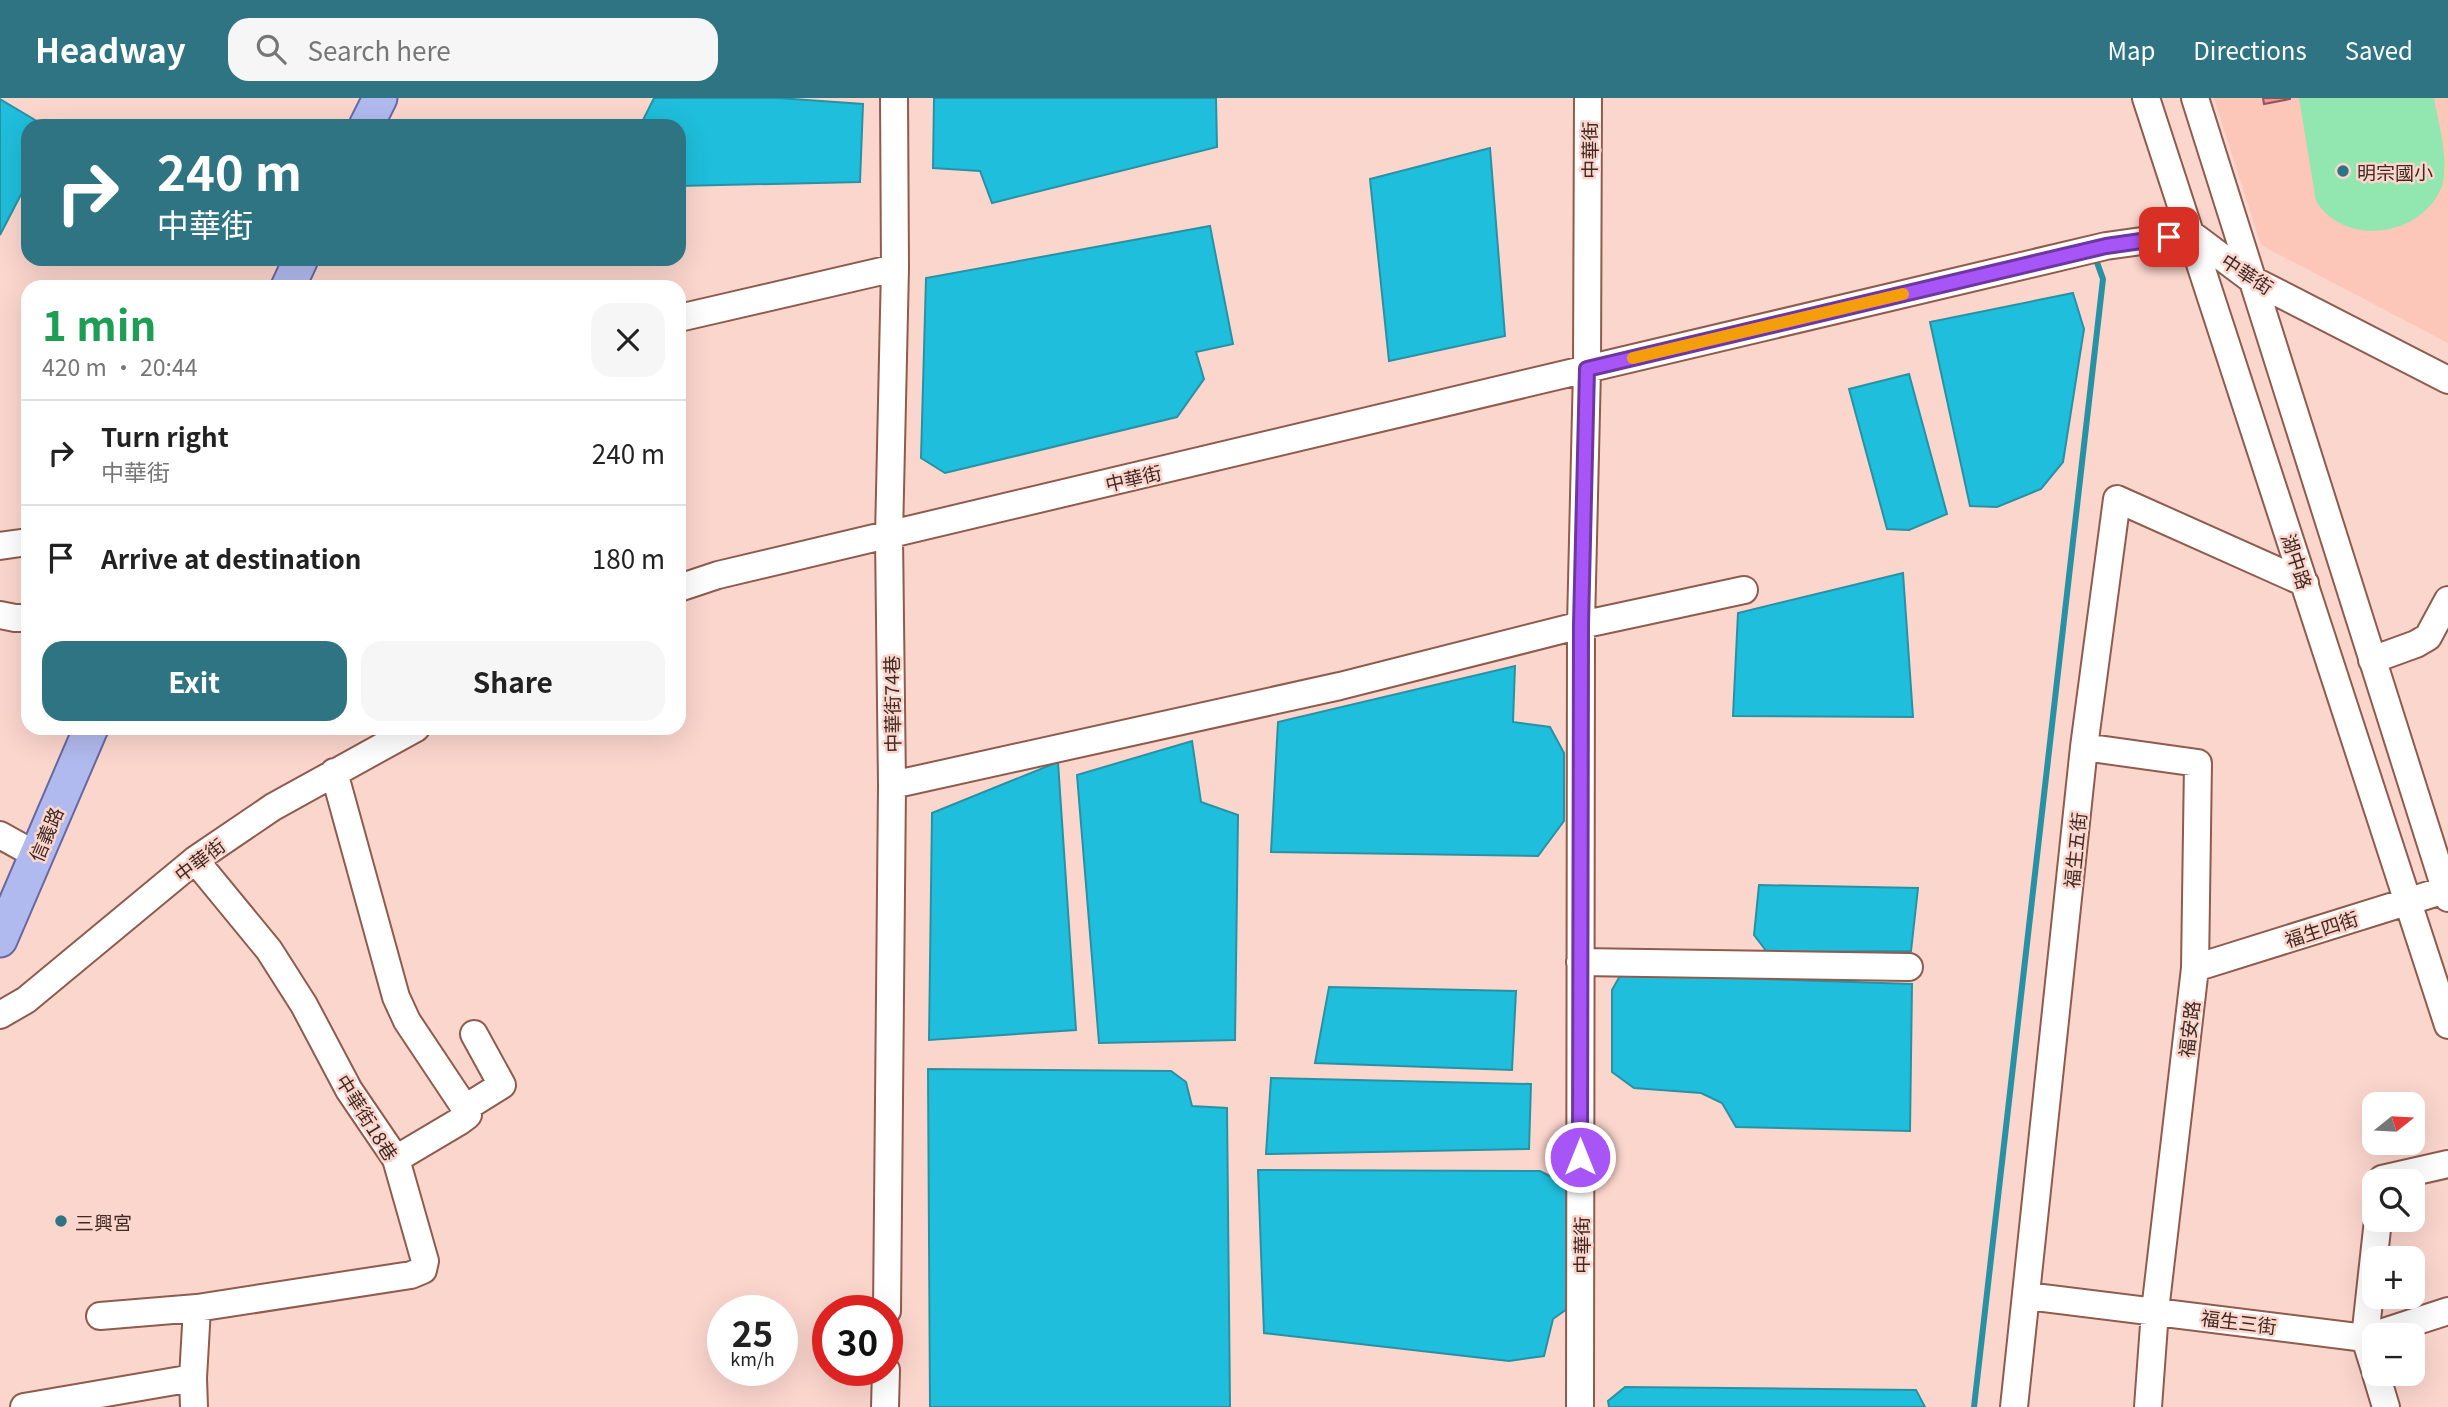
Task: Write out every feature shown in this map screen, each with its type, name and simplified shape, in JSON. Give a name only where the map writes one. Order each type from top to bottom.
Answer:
[{"type":"main road","points":[[370,119],[380,98]]},
{"type":"main road","name":"信義路","points":[[0,940],[88,735]]},
{"type":"street","name":"中華街74巷","points":[[887,1295],[892,785],[889,536],[895,268],[894,98]]},
{"type":"street","name":"湖中路","points":[[2146,98],[2448,1025]]},
{"type":"street","points":[[2195,98],[2447,893]]},
{"type":"street","name":"中華街","points":[[1580,1407],[1581,625],[1592,99]]},
{"type":"street","name":"中華街","points":[[686,586],[718,575],[2106,246],[2190,234],[2251,279],[2448,380]]},
{"type":"street","points":[[686,316],[895,268]]},
{"type":"street","name":"福生五街","points":[[2014,1407],[2084,747],[2117,499],[2305,583]]},
{"type":"street","points":[[0,546],[21,543]]},
{"type":"street","points":[[892,785],[1340,686],[1581,625],[1744,590]]},
{"type":"street","points":[[2372,660],[2416,644],[2428,636],[2448,600]]},
{"type":"street","points":[[0,615],[21,618]]},
{"type":"street","name":"中華街","points":[[0,1015],[26,1000],[195,860],[273,807],[403,735]]},
{"type":"street","name":"福安路","points":[[2084,747],[2198,763],[2195,968],[2155,1311],[2148,1407]]},
{"type":"street","points":[[334,772],[396,997],[407,1021],[468,1115],[396,1159]]},
{"type":"street","points":[[0,835],[36,855]]},
{"type":"street","name":"中華街18巷","points":[[100,1316],[197,1308],[411,1275],[423,1270],[425,1261],[396,1159],[349,1090],[304,1005],[270,950],[195,860]]},
{"type":"street","name":"福生四街","points":[[2195,968],[2407,901],[2447,893]]},
{"type":"street","points":[[1580,962],[1909,967]]},
{"type":"street","points":[[465,1108],[502,1085],[474,1034]]},
{"type":"street","points":[[2425,1169],[2448,1164]]},
{"type":"street","points":[[2367,1323],[2377,1232]]},
{"type":"street","name":"福生三街","points":[[2027,1296],[2362,1338]]},
{"type":"street","points":[[194,1407],[197,1308]]},
{"type":"street","name":"福生三街","points":[[2411,1323],[2448,1311]]},
{"type":"street","points":[[24,1407],[193,1378]]},
{"type":"street","points":[[886,1386],[886,1407]]},
{"type":"street","points":[[2379,1386],[2386,1407]]},
{"type":"shaded area","name":"明宗國小","points":[[2214,98],[2448,98],[2448,343],[2261,245]]},
{"type":"green space","points":[[2299,98],[2434,98],[2442,140],[2444,173],[2443,183],[2434,201],[2420,215],[2403,225],[2384,230],[2346,226],[2329,216],[2316,201]]},
{"type":"water","points":[[654,98],[779,98],[863,104],[860,182],[686,186],[686,119],[644,119]]},
{"type":"water","points":[[934,98],[1216,98],[1217,147],[992,203],[980,171],[933,168]]},
{"type":"water","points":[[0,99],[33,119],[21,119],[21,194],[0,235]]},
{"type":"water","points":[[1490,148],[1505,336],[1389,361],[1370,179]]},
{"type":"water","points":[[1210,226],[1233,344],[1196,352],[1204,379],[1177,417],[945,473],[921,458],[926,278]]},
{"type":"water","points":[[2073,293],[2084,329],[2063,462],[2041,489],[1997,507],[1970,506],[1930,322]]},
{"type":"water","points":[[1909,374],[1947,514],[1909,530],[1887,529],[1849,389]]},
{"type":"water","points":[[1903,573],[1913,717],[1733,716],[1738,613]]},
{"type":"water","points":[[1515,666],[1513,722],[1550,727],[1564,753],[1564,821],[1538,856],[1271,852],[1278,722]]},
{"type":"water","points":[[1192,741],[1201,802],[1238,815],[1235,1040],[1099,1043],[1077,775]]},
{"type":"water","points":[[1058,762],[1076,1030],[929,1040],[932,813]]},
{"type":"water","points":[[1759,885],[1918,888],[1911,951],[1767,952],[1754,935]]},
{"type":"water","points":[[1621,974],[1912,984],[1910,1131],[1736,1127],[1722,1103],[1701,1093],[1634,1088],[1612,1072],[1612,990]]},
{"type":"water","points":[[1329,987],[1516,991],[1512,1070],[1315,1063]]},
{"type":"water","points":[[928,1069],[1171,1071],[1186,1082],[1192,1106],[1227,1108],[1230,1407],[930,1407]]},
{"type":"water","points":[[1271,1078],[1531,1084],[1529,1149],[1266,1154]]},
{"type":"water","points":[[1258,1170],[1540,1171],[1566,1184],[1567,1309],[1553,1319],[1544,1356],[1509,1361],[1264,1333]]},
{"type":"water","points":[[1625,1387],[1916,1390],[1925,1407],[1609,1407],[1608,1401]]},
{"type":"building","points":[[2263,98],[2290,98],[2290,99],[2264,104]]},
{"type":"waterway","points":[[1974,1407],[2103,279],[2095,257]]},
{"type":"slow traffic","points":[[1633,358],[1903,294]]},
{"type":"place","name":"明宗國小","points":[[2343,171]]},
{"type":"place","name":"三興宮","points":[[61,1221]]},
{"type":"route","points":[[1580,1157],[1581,625],[1587,369],[2106,246],[2169,237]]}]
